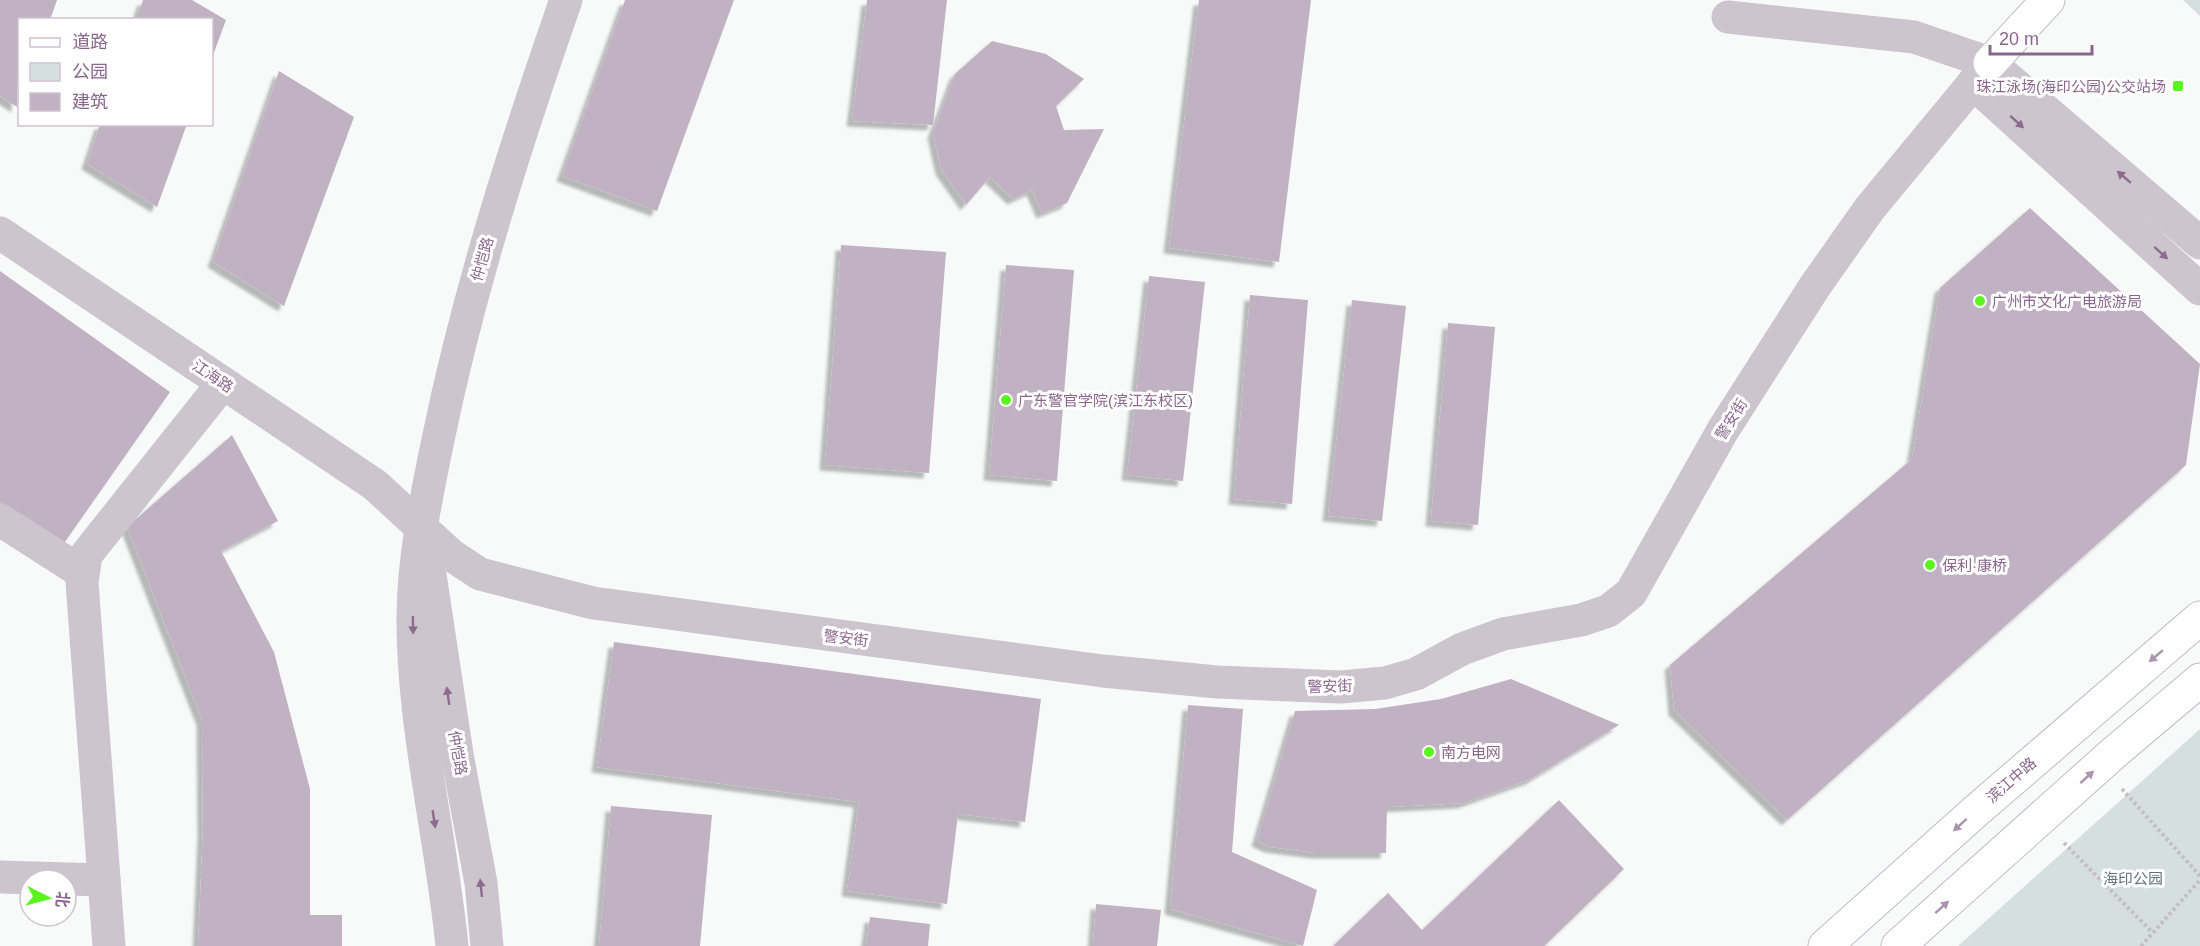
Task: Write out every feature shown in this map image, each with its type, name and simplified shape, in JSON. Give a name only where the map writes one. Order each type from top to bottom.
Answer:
[{"type":"main road","points":[[1982,73],[2048,0]]},
{"type":"main road","name":"滨江中路","points":[[1826,946],[1977,810],[2200,618]]},
{"type":"main road","points":[[1898,946],[2200,680]]},
{"type":"street","name":"仲恺路","points":[[452,946],[420,741],[414,682],[414,582],[420,525],[454,364],[476,279],[514,153],[567,0]]},
{"type":"street","points":[[1728,17],[1914,36],[1982,73],[2200,243]]},
{"type":"street","name":"警安街","points":[[420,525],[451,555],[480,574],[593,603],[1103,671],[1287,687],[1341,687],[1385,683],[1416,674],[1462,649],[1503,634],[1581,620],[1608,611],[1631,593],[1723,430],[1815,286],[1870,208],[1982,73]]},
{"type":"street","points":[[1982,73],[2200,289]]},
{"type":"street","name":"江海路","points":[[0,233],[375,485],[420,525]]},
{"type":"street","points":[[110,946],[83,573],[86,555],[223,383]]},
{"type":"street","points":[[0,520],[83,573]]},
{"type":"street","name":"仲恺路","points":[[420,525],[481,884],[487,946]]},
{"type":"street","points":[[0,877],[104,880]]},
{"type":"path","points":[[2116,782],[2200,876]]},
{"type":"path","points":[[2056,836],[2152,932]]},
{"type":"path","points":[[2141,946],[2200,880]]},
{"type":"green space","points":[[2183,0],[2200,0],[2200,16]]},
{"type":"green space","name":"海印公园","points":[[2200,729],[2200,946],[1958,946]]},
{"type":"building","points":[[0,0],[57,0],[51,18],[18,18],[17,107],[0,96]]},
{"type":"building","points":[[143,0],[192,0],[226,20],[213,55],[213,18],[137,18]]},
{"type":"building","points":[[625,0],[734,0],[657,211],[562,176]]},
{"type":"building","points":[[867,0],[947,0],[933,125],[852,121]]},
{"type":"building","points":[[1199,0],[1311,0],[1279,262],[1169,248]]},
{"type":"building","points":[[992,41],[1046,54],[1084,79],[1056,106],[1064,130],[1104,129],[1067,203],[1042,213],[1032,190],[1013,199],[990,177],[966,205],[941,169],[933,133],[955,74]]},
{"type":"building","points":[[279,71],[354,117],[284,306],[213,262]]},
{"type":"building","points":[[99,126],[186,126],[157,207],[87,164]]},
{"type":"building","name":"保利·康桥","points":[[2030,208],[2200,364],[2186,465],[1787,820],[1674,710],[1670,665],[1912,459],[1940,288]]},
{"type":"building","points":[[841,245],[946,252],[929,473],[825,465]]},
{"type":"building","points":[[1006,265],[1074,270],[1057,481],[989,475]]},
{"type":"building","points":[[0,271],[170,392],[62,546],[0,502]]},
{"type":"building","points":[[1149,276],[1205,282],[1183,481],[1127,475]]},
{"type":"building","points":[[1250,295],[1308,300],[1292,504],[1234,499]]},
{"type":"building","points":[[1352,300],[1406,306],[1382,521],[1328,516]]},
{"type":"building","points":[[1448,323],[1495,327],[1478,525],[1431,521]]},
{"type":"building","points":[[232,435],[278,521],[221,551],[274,652],[310,789],[310,915],[342,915],[342,946],[198,946],[203,832],[202,720],[127,527]]},
{"type":"building","points":[[614,642],[1041,699],[1025,822],[958,814],[947,904],[847,891],[859,802],[597,767]]},
{"type":"building","name":"南方电网","points":[[1511,679],[1619,725],[1531,779],[1463,803],[1387,807],[1386,853],[1317,853],[1270,847],[1257,841],[1295,711],[1375,709],[1441,699]]},
{"type":"building","points":[[1188,705],[1243,709],[1232,852],[1317,890],[1303,946],[1170,909]]},
{"type":"building","points":[[1559,800],[1624,869],[1544,946],[1333,946],[1388,893],[1422,930]]},
{"type":"building","points":[[611,806],[712,815],[700,946],[599,946]]},
{"type":"building","points":[[1096,904],[1161,910],[1157,946],[1093,946]]},
{"type":"building","points":[[870,917],[930,924],[928,946],[866,946]]},
{"type":"place","name":"珠江泳场(海印公园)公交站场","points":[[2178,86]]},
{"type":"place","name":"广州市文化广电旅游局","points":[[1980,301]]},
{"type":"place","name":"广东警官学院(滨江东校区)","points":[[1006,400]]},
{"type":"place","name":"保利·康桥","points":[[1930,565]]},
{"type":"place","name":"南方电网","points":[[1429,752]]}]
